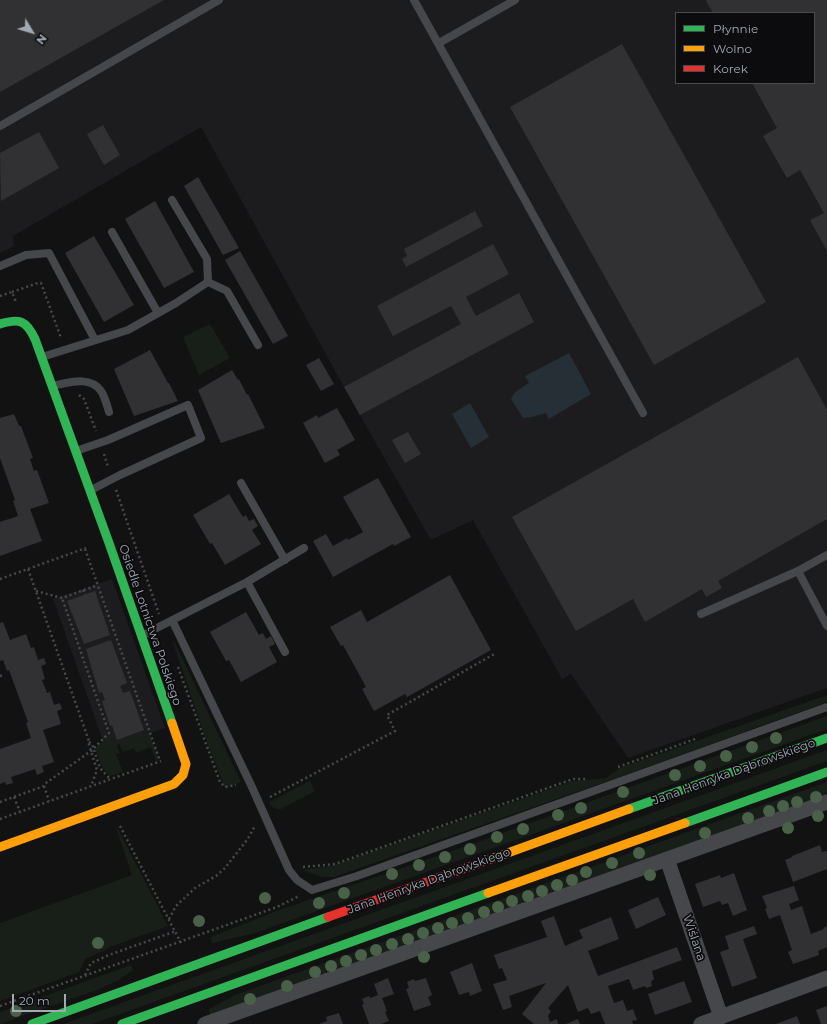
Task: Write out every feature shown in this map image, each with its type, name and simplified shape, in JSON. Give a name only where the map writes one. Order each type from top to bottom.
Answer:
[{"type":"main road","name":"Osiedle Lotnictwa Polskiego","points":[[0,324],[17,321],[28,326],[52,386],[90,490],[186,764],[185,772],[180,780],[174,784],[0,846]]},
{"type":"main road","name":"Jana Henryka Dąbrowskiego","points":[[32,1024],[827,738]]},
{"type":"main road","points":[[122,1024],[827,772]]},
{"type":"street","points":[[205,1024],[827,802]]},
{"type":"street","name":"Wiślana","points":[[667,859],[722,1017]]},
{"type":"street","points":[[702,1024],[827,978]]},
{"type":"lane","points":[[0,126],[219,0]]},
{"type":"lane","points":[[414,0],[643,413]]},
{"type":"lane","points":[[439,43],[515,0]]},
{"type":"lane","points":[[172,200],[207,259],[208,282]]},
{"type":"lane","points":[[112,232],[158,313]]},
{"type":"lane","points":[[0,266],[26,255],[49,253],[95,340]]},
{"type":"lane","points":[[41,357],[128,330],[176,303],[208,282]]},
{"type":"lane","points":[[208,282],[227,291],[258,345]]},
{"type":"lane","points":[[52,386],[78,381],[89,382],[102,392],[110,412]]},
{"type":"lane","points":[[76,452],[108,440],[188,405],[201,438],[90,490]]},
{"type":"lane","points":[[241,483],[285,560]]},
{"type":"lane","points":[[141,636],[247,582],[304,548]]},
{"type":"lane","points":[[701,614],[798,571],[827,555]]},
{"type":"lane","points":[[798,571],[827,626]]},
{"type":"lane","points":[[247,582],[285,652]]},
{"type":"lane","points":[[172,620],[290,870],[297,880],[312,890],[357,876],[827,707]]},
{"type":"path","points":[[12,292],[42,283],[63,342]]},
{"type":"path","points":[[73,392],[84,399],[98,436]]},
{"type":"path","points":[[102,450],[109,470]]},
{"type":"path","points":[[115,486],[160,615]]},
{"type":"path","points":[[0,579],[90,547]]},
{"type":"path","points":[[85,549],[160,761]]},
{"type":"path","points":[[28,569],[92,750],[97,770],[91,786]]},
{"type":"path","points":[[35,591],[62,598],[98,585]]},
{"type":"path","points":[[84,590],[85,595]]},
{"type":"path","points":[[0,802],[44,786],[92,750],[109,733],[62,598]]},
{"type":"path","points":[[169,919],[176,906],[195,888],[216,876],[225,868],[254,829],[260,804],[395,731],[387,715],[496,653]]},
{"type":"path","points":[[177,664],[220,782],[225,787],[248,780]]},
{"type":"path","points":[[0,676],[4,674]]},
{"type":"path","points":[[615,770],[629,762],[702,736]]},
{"type":"path","points":[[0,819],[160,761],[207,746]]},
{"type":"path","points":[[92,750],[100,768],[110,779]]},
{"type":"path","points":[[290,870],[335,864],[573,779],[592,779]]},
{"type":"path","points":[[104,781],[105,785]]},
{"type":"path","points":[[44,786],[49,801]]},
{"type":"path","points":[[14,797],[20,812]]},
{"type":"path","points":[[120,826],[181,943]]},
{"type":"path","points":[[0,1006],[85,975],[181,943],[277,907],[312,890]]},
{"type":"path","points":[[85,975],[91,963],[109,954],[176,931]]},
{"type":"path","points":[[141,943],[142,947]]},
{"type":"shaded area","points":[[0,0],[827,0],[827,688],[628,758],[571,674],[562,679],[473,520],[431,540],[344,387],[201,127],[13,236],[14,246],[0,253]]},
{"type":"shaded area","points":[[210,324],[230,358],[199,375],[183,337]]},
{"type":"shaded area","points":[[569,353],[591,394],[549,419],[546,413],[523,418],[511,399],[515,392],[529,383],[525,376]]},
{"type":"shaded area","points":[[470,403],[489,437],[471,448],[452,414]]},
{"type":"shaded area","points":[[112,579],[165,728],[106,749],[53,599]]},
{"type":"shaded area","points":[[172,640],[176,645],[241,782],[225,788],[209,747]]},
{"type":"shaded area","points":[[827,695],[827,702],[334,877],[321,877],[303,870],[335,865],[573,781],[606,778],[620,768]]},
{"type":"shaded area","points":[[827,716],[827,729],[255,933],[212,943],[211,937],[279,910],[461,848]]},
{"type":"shaded area","points":[[149,732],[159,759],[156,760],[151,747],[136,753],[134,748],[123,752],[119,743]]},
{"type":"shaded area","points":[[108,737],[115,741],[120,753],[116,754],[123,772],[110,776],[102,767],[95,748]]},
{"type":"shaded area","points":[[827,750],[827,761],[92,1024],[63,1024]]},
{"type":"shaded area","points":[[310,781],[315,791],[281,809],[272,807],[269,802]]},
{"type":"shaded area","points":[[827,782],[827,796],[213,1015],[209,1013],[209,1009],[235,995]]},
{"type":"shaded area","points":[[117,827],[168,926],[107,948],[85,959],[79,972],[0,1001],[0,923],[132,875]]},
{"type":"shaded area","points":[[131,965],[133,970],[117,981],[97,990],[0,1024],[0,1012]]},
{"type":"building","points":[[0,0],[164,0],[0,92]]},
{"type":"building","points":[[827,0],[827,251],[810,220],[824,213],[800,170],[787,178],[763,136],[777,128],[753,84],[815,84],[815,12],[712,12],[706,1]]},
{"type":"building","points":[[622,44],[766,302],[654,365],[510,107]]},
{"type":"building","points":[[103,125],[120,155],[104,165],[87,134]]},
{"type":"building","points":[[39,132],[59,168],[1,201],[0,153]]},
{"type":"building","points":[[198,177],[239,248],[223,255],[184,186]]},
{"type":"building","points":[[155,201],[194,272],[164,288],[125,219]]},
{"type":"building","points":[[475,211],[483,226],[406,267],[402,259],[407,256],[404,249]]},
{"type":"building","points":[[94,236],[134,305],[104,322],[65,253]]},
{"type":"building","points":[[493,244],[509,274],[466,297],[476,316],[519,293],[534,322],[360,415],[344,387],[461,324],[451,306],[393,336],[377,306]]},
{"type":"building","points":[[240,251],[288,336],[273,344],[225,260]]},
{"type":"building","points":[[150,350],[178,401],[134,416],[114,369]]},
{"type":"building","points":[[798,357],[827,410],[827,519],[718,581],[722,588],[706,597],[702,589],[645,622],[633,599],[576,631],[512,517]]},
{"type":"building","points":[[319,358],[334,384],[321,391],[306,365]]},
{"type":"building","points":[[232,370],[238,380],[239,379],[247,395],[248,394],[265,428],[221,443],[198,390]]},
{"type":"building","points":[[337,408],[355,440],[337,450],[340,455],[325,463],[303,423],[317,415],[318,418]]},
{"type":"building","points":[[14,414],[19,426],[21,426],[33,458],[30,459],[34,471],[37,470],[49,503],[30,509],[42,541],[0,556],[0,522],[18,516],[13,501],[15,500],[0,458],[0,418]]},
{"type":"building","points":[[408,432],[421,454],[405,463],[392,440]]},
{"type":"building","points":[[378,478],[411,537],[394,546],[393,544],[333,577],[313,541],[326,534],[333,546],[347,538],[348,540],[363,532],[343,497]]},
{"type":"building","points":[[229,494],[243,517],[246,515],[249,521],[254,519],[258,526],[252,530],[261,544],[225,565],[212,543],[210,544],[193,515]]},
{"type":"building","points":[[450,575],[491,650],[407,697],[405,694],[374,711],[362,689],[366,687],[343,645],[341,646],[330,627],[361,610],[367,622]]},
{"type":"building","points":[[95,591],[110,635],[84,644],[67,601]]},
{"type":"building","points":[[246,612],[259,635],[263,633],[266,639],[271,636],[275,644],[269,647],[277,662],[241,682],[229,660],[226,661],[210,632]]},
{"type":"building","points":[[3,622],[10,640],[26,634],[31,648],[34,647],[38,660],[44,658],[46,664],[41,666],[45,679],[42,680],[47,693],[50,692],[54,705],[60,703],[62,709],[57,711],[61,724],[43,730],[54,762],[42,766],[44,772],[37,775],[35,769],[11,777],[13,783],[6,785],[5,782],[0,784],[0,749],[31,738],[26,723],[28,722],[9,670],[7,671],[3,660],[0,661],[0,623]]},
{"type":"building","points":[[111,640],[127,683],[120,686],[123,693],[130,691],[144,730],[117,740],[112,725],[110,726],[102,701],[105,700],[102,692],[99,693],[86,649]]},
{"type":"building","points":[[820,845],[822,852],[827,851],[827,869],[793,882],[785,860]]},
{"type":"building","points":[[734,873],[747,910],[733,916],[728,903],[722,905],[720,901],[703,907],[695,884],[720,875],[721,878]]},
{"type":"building","points":[[794,886],[799,900],[789,904],[791,910],[802,906],[811,934],[824,929],[823,928],[827,926],[827,947],[818,951],[819,955],[793,964],[788,952],[792,950],[780,915],[769,919],[765,909],[767,908],[762,896]]},
{"type":"building","points":[[658,897],[666,915],[636,929],[628,910]]},
{"type":"building","points":[[554,916],[565,946],[583,938],[579,930],[611,917],[619,939],[588,951],[598,976],[677,947],[682,960],[652,971],[654,979],[651,982],[652,986],[646,988],[645,986],[633,990],[629,979],[608,986],[614,1003],[623,1000],[627,1011],[633,1009],[637,1020],[632,1021],[633,1024],[605,1024],[600,1011],[591,1014],[588,1008],[578,1012],[568,985],[548,1008],[551,1011],[548,1016],[550,1022],[557,1019],[558,1024],[534,1024],[522,1014],[546,983],[509,996],[512,1007],[503,1010],[493,984],[507,980],[502,968],[499,969],[494,955],[547,937],[541,921]]},
{"type":"building","points":[[754,926],[757,934],[743,939],[757,978],[732,987],[720,952],[729,949],[725,936]]},
{"type":"building","points":[[472,963],[482,991],[470,996],[469,992],[459,995],[450,972]]},
{"type":"building","points":[[388,978],[394,994],[382,998],[387,1011],[385,1012],[389,1021],[381,1024],[369,1024],[362,1005],[364,1004],[362,999],[369,996],[370,998],[378,995],[374,984]]},
{"type":"building","points":[[426,978],[432,995],[428,997],[431,1005],[414,1011],[406,989],[409,988],[407,982],[414,979],[415,981]]},
{"type":"building","points":[[684,981],[692,1002],[655,1015],[648,994]]},
{"type":"building","points":[[827,1006],[827,1024],[821,1024],[816,1010]]},
{"type":"building","points":[[339,1013],[343,1024],[319,1024],[327,1021],[326,1017]]},
{"type":"building","points":[[797,1016],[800,1024],[776,1024]]},
{"type":"building","points":[[578,1019],[580,1024],[566,1024]]},
{"type":"traffic: fast","points":[[0,324],[12,321],[21,322],[25,324],[35,339],[172,723]]},
{"type":"traffic: fast","points":[[629,809],[827,738]]},
{"type":"traffic: fast","points":[[685,823],[827,772]]},
{"type":"traffic: fast","points":[[122,1024],[488,893]]},
{"type":"traffic: fast","points":[[32,1024],[328,917]]},
{"type":"traffic: slow","points":[[0,847],[174,784],[183,775],[186,764],[172,723]]},
{"type":"traffic: slow","points":[[491,859],[629,809]]},
{"type":"traffic: slow","points":[[488,893],[685,823]]},
{"type":"traffic: jam","points":[[328,917],[491,859]]}]
